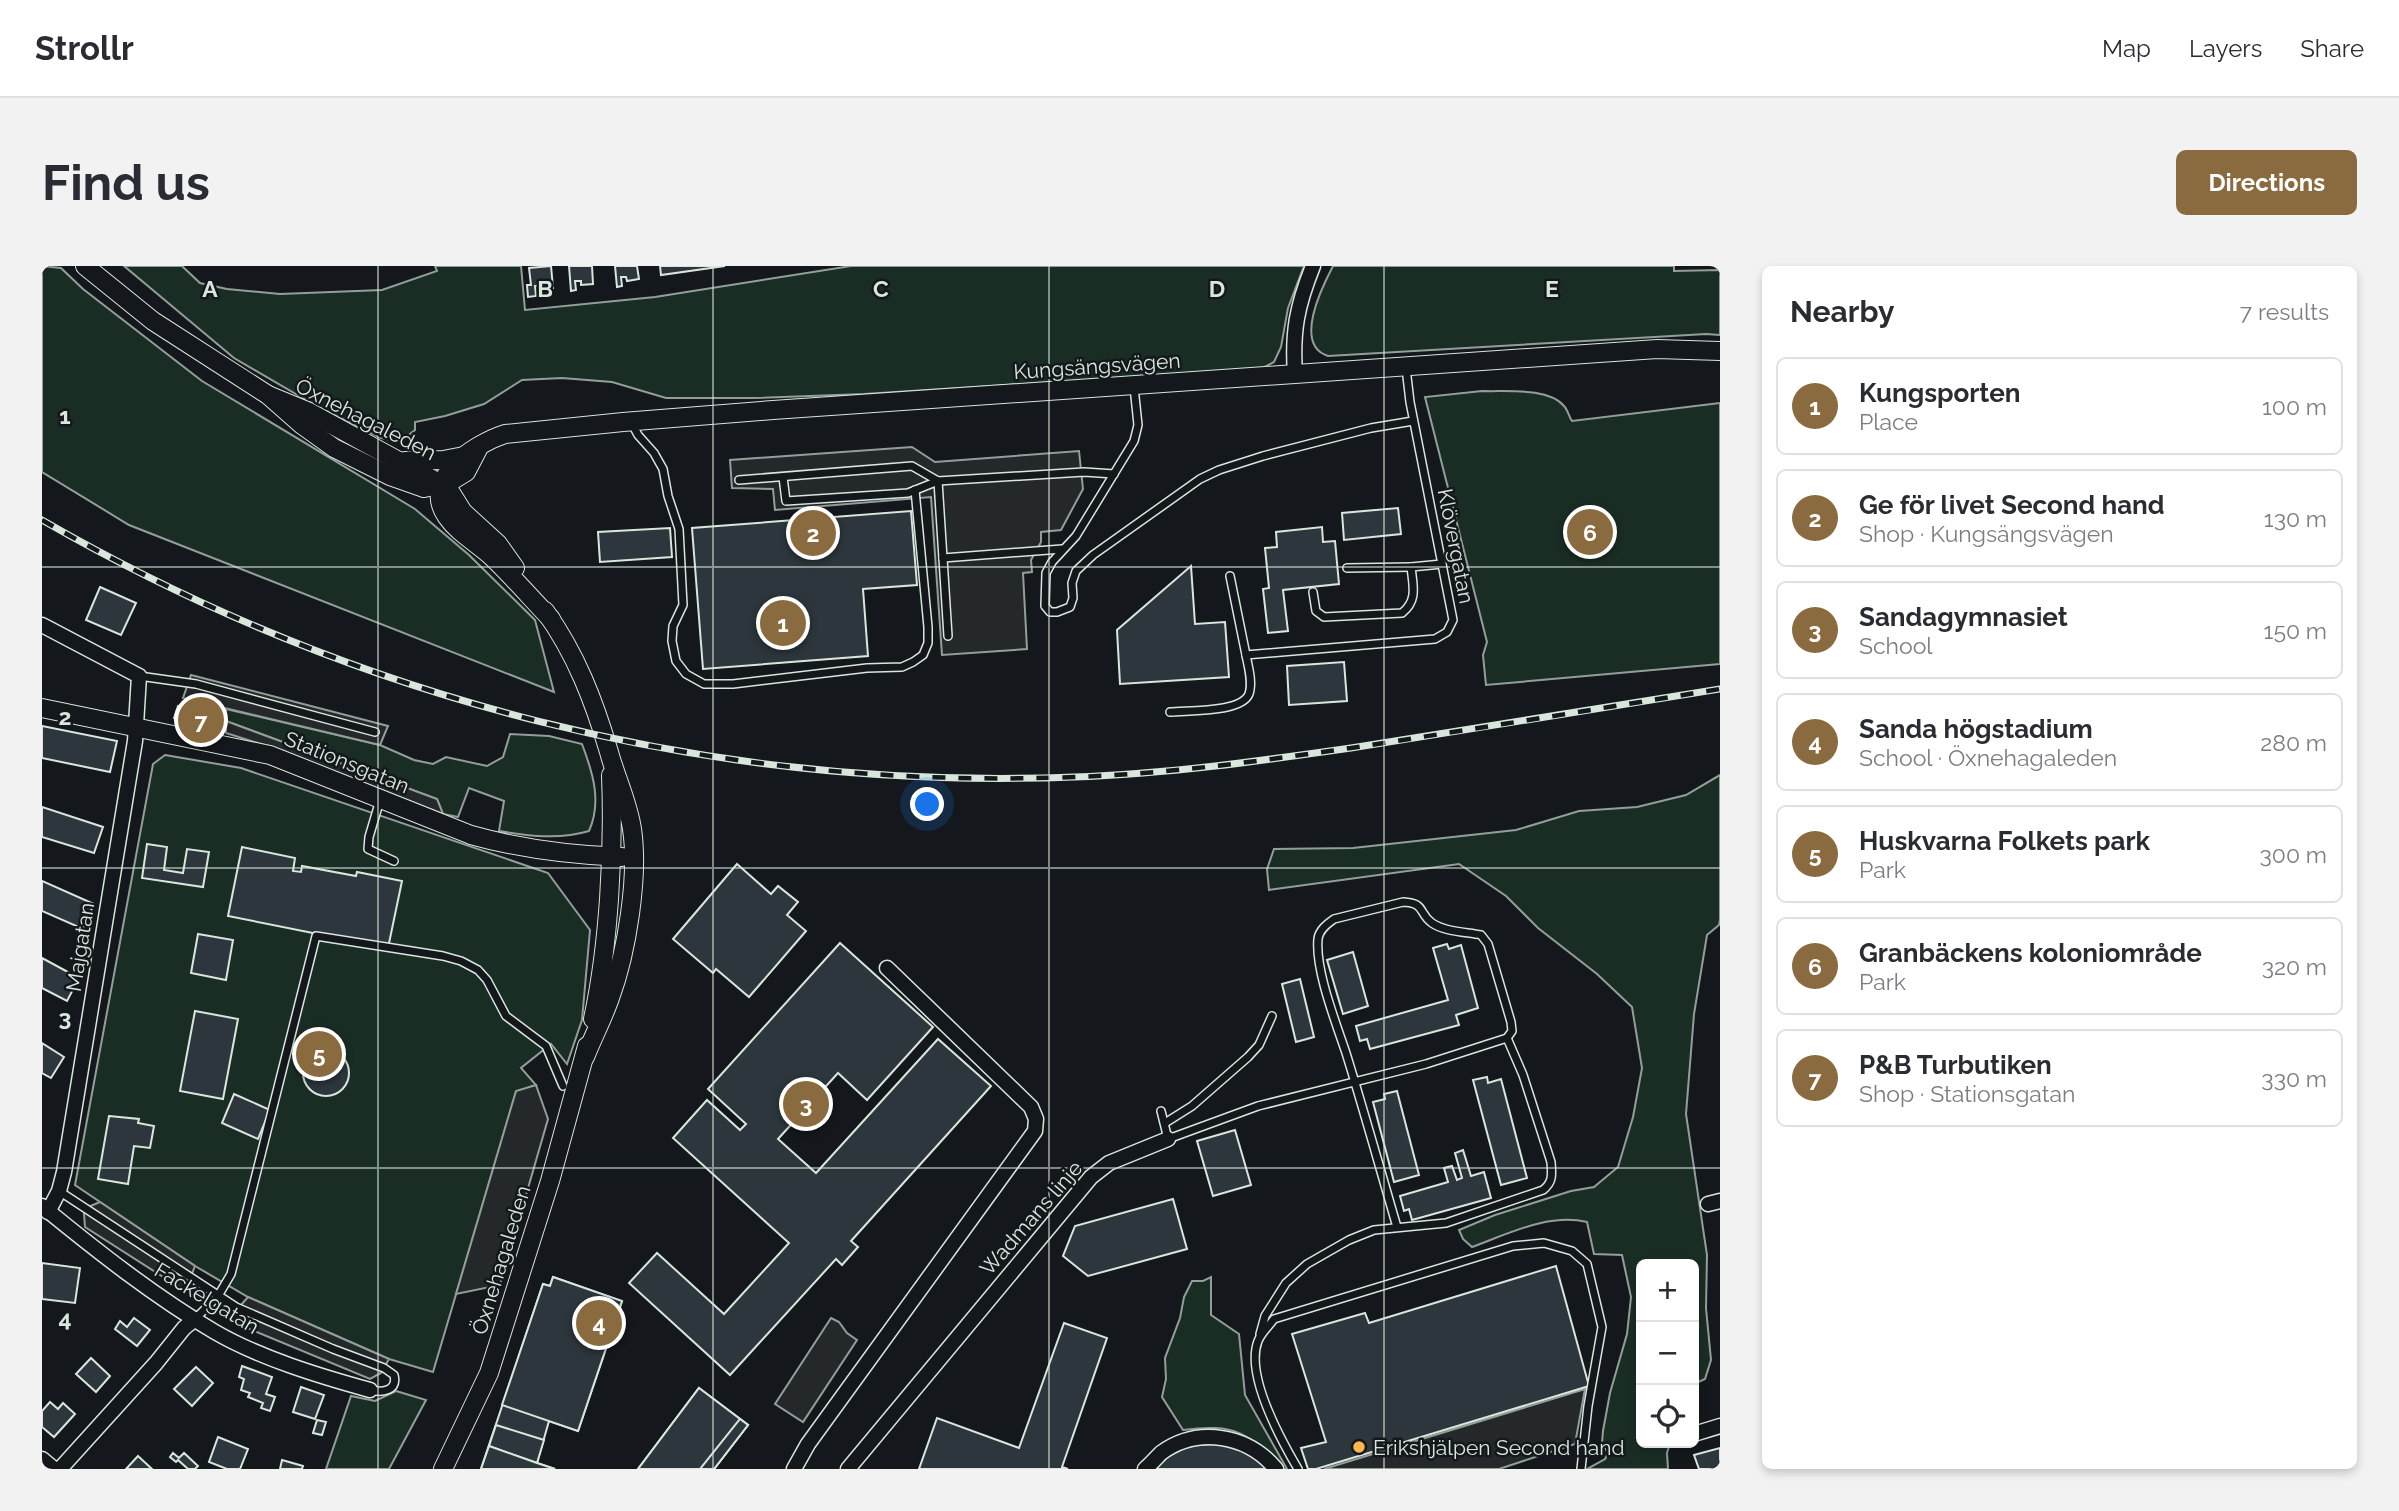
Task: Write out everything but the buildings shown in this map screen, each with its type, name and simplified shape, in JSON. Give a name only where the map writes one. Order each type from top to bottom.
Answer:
[{"type":"street","name":"Öxnehagaleden","points":[[85,266],[153,321],[268,396],[307,411],[375,450],[423,502],[442,510]]},
{"type":"street","points":[[1295,375],[1295,326],[1300,298],[1313,266]]},
{"type":"street","name":"Kungsängsvägen","points":[[442,485],[458,478],[470,458],[505,434],[631,421],[1657,349],[1720,351]]},
{"type":"street","points":[[470,458],[467,497],[480,526]]},
{"type":"street","name":"Kungsängsvägen","points":[[394,468],[470,458]]},
{"type":"street","name":"Öxnehagaleden","points":[[394,468],[448,488],[463,512],[498,544],[568,646],[596,707],[627,804],[634,858],[630,911],[621,956],[611,996],[585,1057]]},
{"type":"street","name":"Öxnehagaleden","points":[[442,485],[439,498],[442,510],[451,523],[491,556],[551,619]]},
{"type":"street","points":[[42,625],[139,676]]},
{"type":"street","name":"Majgatan","points":[[45,1209],[59,1191],[90,1019],[136,727],[139,676]]},
{"type":"street","name":"Stationsgatan","points":[[42,708],[270,755],[471,835],[504,844],[528,849],[634,858]]},
{"type":"street","name":"Öxnehagaleden","points":[[443,1469],[489,1373],[550,1181],[585,1057],[600,980],[611,857],[611,759]]},
{"type":"street","points":[[794,1469],[808,1444],[1035,1131],[1036,1119],[1031,1107],[887,968]]},
{"type":"street","name":"Wadmans linje","points":[[854,1468],[1091,1177],[1109,1163],[1168,1139]]},
{"type":"street","name":"Fackelgatan","points":[[45,1209],[146,1287],[217,1333],[257,1352],[370,1390]]},
{"type":"street","points":[[60,1469],[184,1328],[195,1319]]},
{"type":"street","points":[[1699,1432],[1720,1426]]},
{"type":"street","points":[[1145,1469],[1162,1453],[1185,1441],[1208,1437],[1228,1438],[1251,1447],[1269,1460],[1276,1469]]},
{"type":"street","points":[[42,1459],[54,1469]]},
{"type":"lane","name":"Klövergatan","points":[[1246,655],[1435,639],[1447,632],[1453,620],[1413,421],[1406,368]]},
{"type":"lane","points":[[1133,387],[1138,425],[1134,440],[1076,536],[1062,549],[1046,573],[1045,606],[1050,612],[1070,607],[1076,571],[1093,555],[1199,479],[1263,456],[1371,428],[1413,421]]},
{"type":"lane","points":[[631,421],[663,469],[668,496],[679,528],[684,593],[683,605],[673,626],[672,641],[676,661],[686,674],[704,684],[733,684],[867,668],[902,667],[923,654],[928,643],[928,627],[915,490]]},
{"type":"lane","points":[[738,480],[912,466],[938,481]]},
{"type":"lane","points":[[783,477],[786,502],[908,492],[938,481],[1084,472],[1114,474]]},
{"type":"lane","points":[[938,481],[948,636]]},
{"type":"lane","points":[[943,558],[1062,549]]},
{"type":"lane","points":[[1347,568],[1442,564]]},
{"type":"lane","points":[[1313,592],[1316,611],[1324,617],[1402,612],[1411,606],[1413,597],[1411,567]]},
{"type":"lane","points":[[1170,712],[1225,708],[1239,704],[1248,696],[1250,685],[1246,655],[1230,576]]},
{"type":"lane","points":[[139,676],[196,684],[376,732]]},
{"type":"lane","points":[[381,799],[368,849],[394,861]]},
{"type":"lane","points":[[1298,1469],[1277,1432],[1261,1392],[1256,1354],[1265,1316],[1286,1283],[1307,1264],[1349,1240],[1374,1230],[1446,1223],[1543,1190],[1549,1185],[1553,1175],[1523,1075],[1507,1038],[1511,1031],[1511,1022],[1488,944],[1481,935],[1431,922],[1422,908],[1415,903],[1403,902],[1334,919],[1325,925],[1318,937],[1319,958],[1327,995],[1397,1227]]},
{"type":"lane","points":[[195,1319],[218,1296],[231,1274],[316,936],[443,956],[478,970],[487,980],[506,1016],[546,1046],[563,1086]]},
{"type":"lane","points":[[1165,1123],[1192,1105],[1248,1057],[1259,1045],[1272,1016]]},
{"type":"lane","name":"Wadmans linje","points":[[1168,1139],[1258,1107],[1426,1064],[1507,1038]]},
{"type":"lane","points":[[1161,1111],[1168,1139]]},
{"type":"lane","points":[[59,1191],[218,1296],[258,1318],[384,1368],[394,1375],[396,1381],[393,1387],[379,1392],[370,1390]]},
{"type":"lane","points":[[1258,1340],[1274,1319],[1513,1247],[1544,1243],[1572,1251],[1587,1264],[1602,1327],[1588,1406],[1581,1469]]},
{"type":"green space","points":[[42,266],[61,268],[83,289],[202,381],[415,509],[469,555],[535,620],[554,692],[129,525],[42,472]]},
{"type":"green space","points":[[124,266],[182,266],[200,283],[227,289],[280,294],[382,290],[437,271],[435,266],[521,266],[525,310],[655,297],[851,266],[1304,266],[1288,308],[1281,347],[1274,362],[1261,369],[864,394],[754,398],[666,398],[612,382],[562,378],[522,380],[484,404],[415,422],[415,430],[400,442],[381,438],[320,408],[234,358]]},
{"type":"green space","points":[[1333,266],[1674,266],[1674,271],[1720,270],[1720,335],[1328,356],[1318,350],[1312,340],[1311,328],[1317,301]]},
{"type":"green space","points":[[1482,391],[1526,392],[1548,396],[1567,409],[1572,421],[1720,403],[1720,664],[1486,685],[1483,655],[1487,642],[1425,397]]},
{"type":"green space","points":[[226,709],[380,745],[414,760],[433,764],[446,757],[487,766],[503,757],[510,734],[549,736],[582,744],[594,787],[593,820],[589,831],[567,835],[533,836],[499,831],[504,801],[469,788],[458,817],[443,814],[437,799],[226,721]]},
{"type":"green space","points":[[165,755],[241,768],[548,873],[590,930],[582,1020],[567,1064],[551,1044],[521,1068],[536,1085],[516,1092],[433,1372],[389,1359],[248,1297],[195,1266],[75,1185],[153,764]]},
{"type":"green space","points":[[1720,775],[1720,920],[1719,925],[1707,935],[1694,1014],[1686,1114],[1707,1255],[1706,1308],[1711,1360],[1705,1379],[1699,1382],[1699,1259],[1636,1259],[1636,1448],[1668,1448],[1668,1469],[1587,1469],[1605,1459],[1608,1453],[1602,1443],[1603,1431],[1610,1393],[1627,1334],[1631,1297],[1622,1255],[1594,1254],[1587,1222],[1558,1220],[1543,1223],[1472,1247],[1463,1239],[1459,1230],[1495,1215],[1571,1191],[1594,1187],[1618,1167],[1633,1117],[1642,1068],[1632,1007],[1597,974],[1538,928],[1506,896],[1459,864],[1269,890],[1267,869],[1274,849],[1353,848],[1516,830],[1579,811],[1637,807],[1686,795]]},
{"type":"green space","points":[[1211,1277],[1211,1315],[1239,1334],[1245,1395],[1287,1469],[1283,1469],[1260,1447],[1240,1433],[1216,1428],[1183,1430],[1162,1397],[1166,1379],[1165,1358],[1180,1318],[1184,1297],[1192,1281],[1203,1281]]},
{"type":"green space","points":[[396,1391],[426,1400],[389,1469],[326,1469],[351,1396],[375,1401]]},
{"type":"shaded area","points":[[912,447],[935,462],[1079,451],[1083,489],[1061,530],[1041,532],[1041,542],[1031,560],[1032,572],[1023,573],[1027,649],[942,655],[931,497],[775,510],[773,489],[732,488],[730,460]]},
{"type":"shaded area","points":[[191,675],[388,726],[380,745],[183,698]]},
{"type":"shaded area","points":[[226,721],[437,799],[443,814],[283,751],[226,733]]},
{"type":"shaded area","points":[[536,1085],[548,1119],[500,1285],[456,1294],[516,1091]]},
{"type":"shaded area","points":[[100,1202],[195,1266],[185,1291],[85,1227],[84,1214],[88,1207]]},
{"type":"shaded area","points":[[248,1297],[389,1359],[381,1373],[370,1379],[230,1321]]},
{"type":"shaded area","points":[[831,1318],[839,1322],[847,1333],[857,1340],[803,1422],[775,1404]]},
{"type":"shaded area","points":[[1585,1389],[1575,1444],[1499,1469],[1324,1469]]},
{"type":"railway","points":[[42,520],[162,584],[285,638],[411,685],[540,722],[671,750],[804,768],[938,777],[1074,777],[1144,773],[1351,748],[1720,689]]},
{"type":"place","name":"Granbäckens koloniområde","points":[[1590,532]]},
{"type":"place","name":"Ge för livet Second hand","points":[[813,533]]},
{"type":"place","name":"Kungsporten","points":[[783,623]]},
{"type":"place","name":"P&B Turbutiken","points":[[201,720]]},
{"type":"place","name":"Huskvarna Folkets park","points":[[319,1054]]},
{"type":"place","name":"Sandagymnasiet","points":[[806,1104]]},
{"type":"place","name":"Sanda högstadium","points":[[599,1323]]},
{"type":"place","name":"Erikshjälpen Second hand","points":[[1359,1447]]}]
